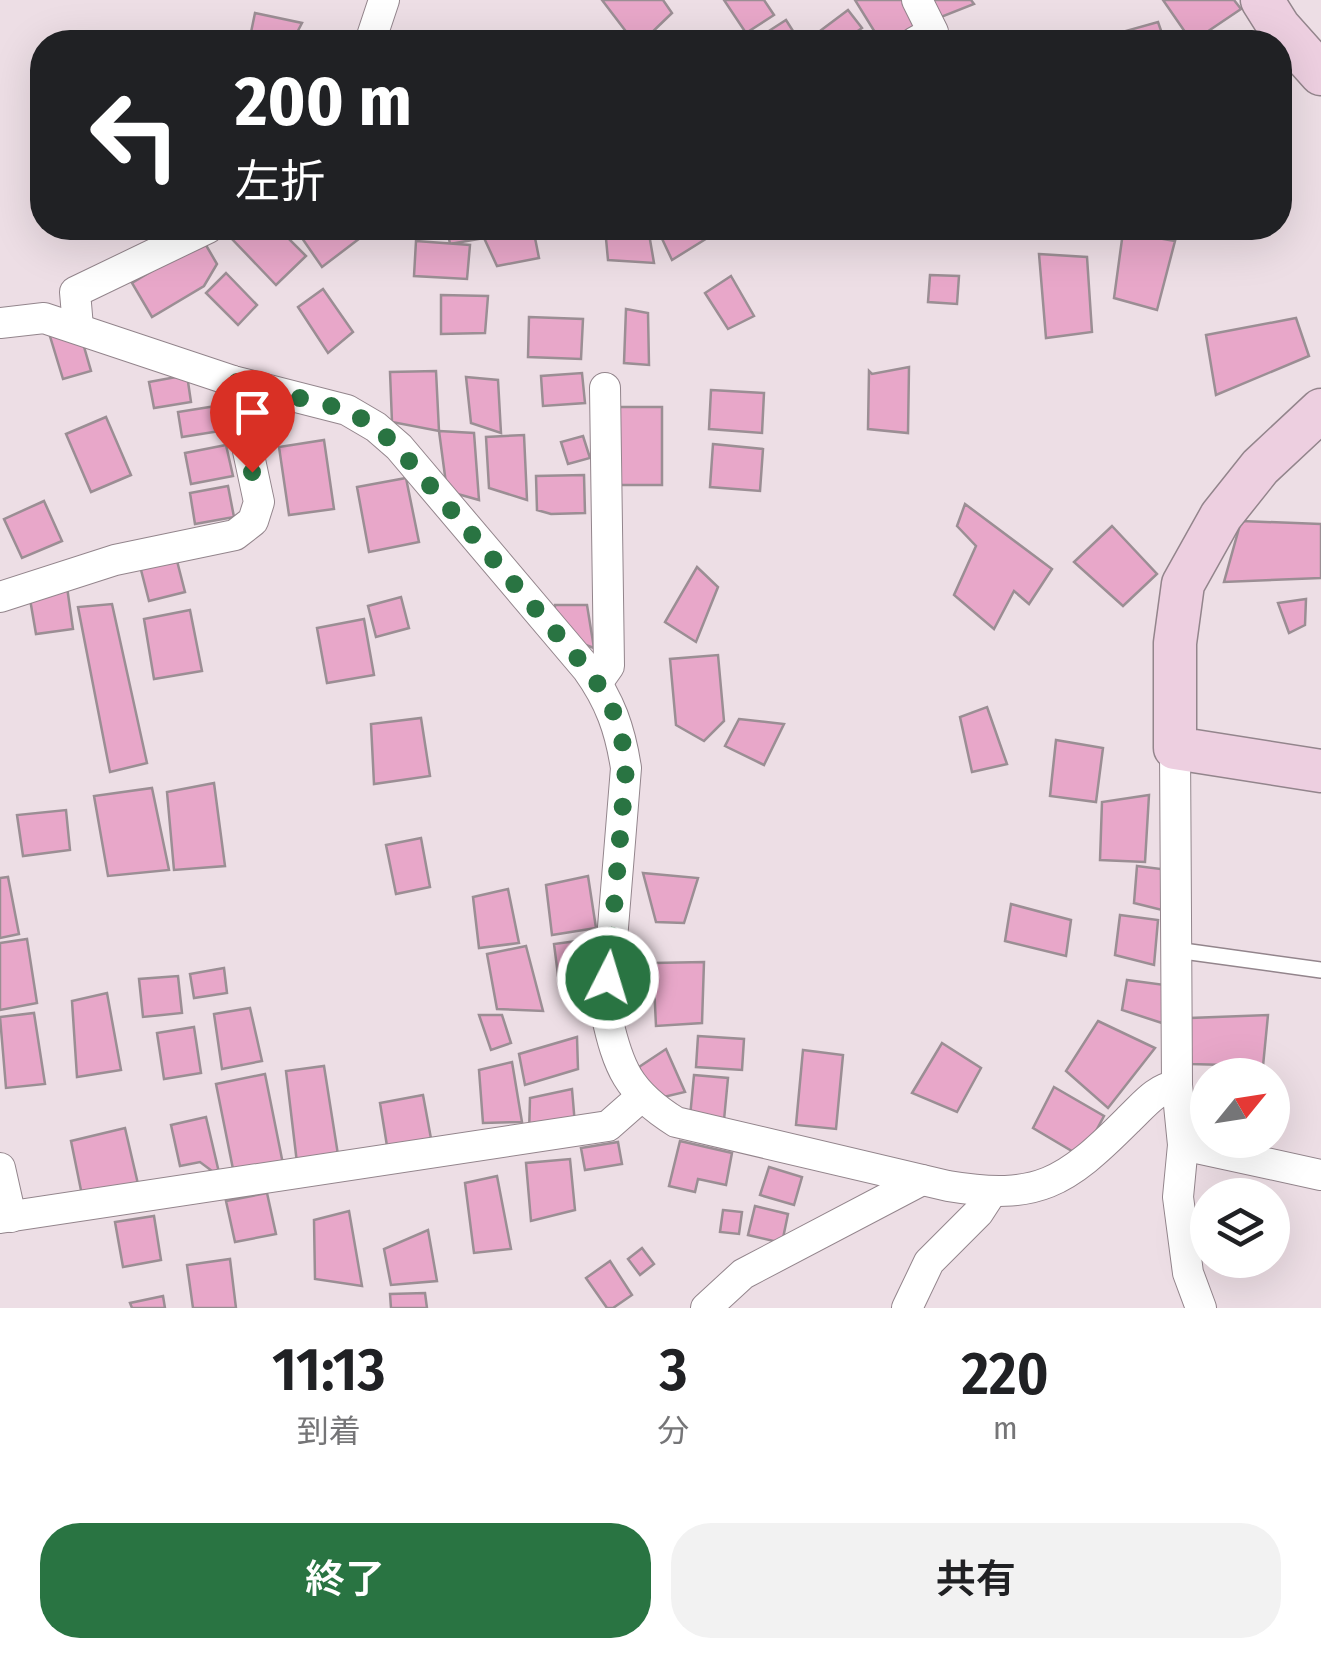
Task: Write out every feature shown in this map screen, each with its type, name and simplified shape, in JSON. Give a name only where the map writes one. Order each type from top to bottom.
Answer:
[{"type":"street","points":[[374,30],[384,0]]},
{"type":"street","points":[[917,0],[932,30]]},
{"type":"street","points":[[1262,0],[1282,30]]},
{"type":"street","points":[[1292,42],[1321,74]]},
{"type":"street","points":[[78,327],[76,292],[183,240]]},
{"type":"street","points":[[0,323],[44,318],[233,381],[347,410],[376,427],[398,448],[608,698],[621,732],[626,768],[606,1013],[613,1048],[625,1078],[641,1097],[676,1122],[991,1193],[1054,1182],[1087,1162],[1157,1089],[1177,1085]]},
{"type":"street","points":[[0,597],[115,560],[236,535],[253,521],[259,502],[233,381]]},
{"type":"street","points":[[597,684],[609,666],[605,388]]},
{"type":"street","points":[[1201,1308],[1188,1273],[1178,1197],[1184,1145],[1177,1085],[1175,643],[1182,584],[1222,516],[1260,467],[1321,410]]},
{"type":"street","points":[[1175,748],[1321,771]]},
{"type":"street","points":[[0,1168],[6,1218],[608,1126],[641,1097]]},
{"type":"street","points":[[1184,1145],[1321,1174]]},
{"type":"street","points":[[706,1308],[744,1274],[922,1180]]},
{"type":"street","points":[[907,1308],[929,1262],[978,1213],[991,1193]]},
{"type":"lane","points":[[1176,950],[1321,970]]},
{"type":"building","points":[[602,0],[663,0],[672,13],[654,30],[625,30]]},
{"type":"building","points":[[724,0],[764,0],[774,15],[744,30]]},
{"type":"building","points":[[855,0],[903,0],[919,27],[914,30],[874,30]]},
{"type":"building","points":[[922,0],[971,0],[974,4],[931,21]]},
{"type":"building","points":[[1163,0],[1234,0],[1241,9],[1210,30],[1184,30]]},
{"type":"building","points":[[848,10],[862,28],[859,30],[821,30]]},
{"type":"building","points":[[255,13],[302,23],[298,30],[251,30]]},
{"type":"building","points":[[786,20],[792,30],[770,30]]},
{"type":"building","points":[[1158,22],[1161,30],[1129,30]]},
{"type":"building","points":[[203,240],[217,264],[204,286],[152,317],[132,283]]},
{"type":"building","points":[[233,240],[290,240],[306,256],[276,285]]},
{"type":"building","points":[[303,240],[357,240],[322,267]]},
{"type":"building","points":[[485,240],[535,240],[539,258],[497,266]]},
{"type":"building","points":[[606,240],[650,240],[654,263],[608,260]]},
{"type":"building","points":[[663,240],[704,240],[672,260]]},
{"type":"building","points":[[1122,240],[1175,241],[1157,310],[1114,298]]},
{"type":"building","points":[[416,241],[470,245],[467,279],[414,276]]},
{"type":"building","points":[[1039,254],[1087,257],[1092,332],[1046,338]]},
{"type":"building","points":[[226,273],[257,305],[238,325],[206,293]]},
{"type":"building","points":[[930,275],[959,276],[957,304],[928,302]]},
{"type":"building","points":[[731,276],[754,316],[728,329],[705,293]]},
{"type":"building","points":[[323,289],[353,332],[328,353],[298,307]]},
{"type":"building","points":[[441,295],[488,296],[485,333],[441,334]]},
{"type":"building","points":[[626,309],[648,313],[649,365],[624,363]]},
{"type":"building","points":[[529,317],[583,319],[581,359],[528,357]]},
{"type":"building","points":[[1296,318],[1309,356],[1216,395],[1206,335]]},
{"type":"building","points":[[49,333],[80,333],[91,371],[63,379]]},
{"type":"building","points":[[909,367],[908,433],[868,429],[869,371],[872,374]]},
{"type":"building","points":[[436,371],[439,431],[392,422],[390,372]]},
{"type":"building","points":[[582,373],[585,403],[543,406],[541,376]]},
{"type":"building","points":[[187,375],[191,402],[154,408],[149,382]]},
{"type":"building","points":[[466,377],[498,380],[501,433],[471,423]]},
{"type":"building","points":[[711,390],[764,393],[762,433],[709,429]]},
{"type":"building","points":[[216,406],[220,431],[182,437],[178,412]]},
{"type":"building","points":[[615,407],[662,407],[662,485],[615,485]]},
{"type":"building","points":[[106,417],[131,475],[91,492],[66,434]]},
{"type":"building","points":[[439,431],[474,433],[479,500],[447,491]]},
{"type":"building","points":[[524,435],[527,500],[489,488],[486,437]]},
{"type":"building","points":[[583,436],[590,458],[568,464],[561,442]]},
{"type":"building","points":[[324,440],[334,509],[289,515],[279,447]]},
{"type":"building","points":[[713,444],[763,449],[760,491],[710,487]]},
{"type":"building","points":[[226,445],[233,476],[191,484],[185,453]]},
{"type":"building","points":[[584,475],[585,513],[551,514],[537,510],[536,476]]},
{"type":"building","points":[[406,478],[419,542],[369,552],[357,487]]},
{"type":"building","points":[[228,486],[234,517],[195,524],[190,493]]},
{"type":"building","points":[[44,501],[62,541],[22,558],[4,519]]},
{"type":"building","points":[[965,504],[1052,569],[1029,604],[1014,591],[994,629],[954,595],[976,546],[957,526]]},
{"type":"building","points":[[1241,521],[1321,524],[1321,578],[1224,582]]},
{"type":"building","points":[[1112,526],[1157,574],[1123,606],[1074,562]]},
{"type":"building","points":[[176,557],[185,592],[149,601],[140,566]]},
{"type":"building","points":[[697,567],[718,587],[696,642],[665,622]]},
{"type":"building","points":[[67,587],[73,629],[36,634],[30,599]]},
{"type":"building","points":[[401,597],[409,628],[376,637],[368,606]]},
{"type":"building","points":[[1306,599],[1305,625],[1289,633],[1278,603]]},
{"type":"building","points":[[112,604],[147,763],[110,772],[78,607]]},
{"type":"building","points":[[555,605],[587,605],[594,648],[564,637],[554,622]]},
{"type":"building","points":[[190,610],[202,671],[154,679],[144,619]]},
{"type":"building","points":[[364,619],[374,675],[327,683],[317,628]]},
{"type":"building","points":[[718,655],[724,721],[704,741],[676,725],[670,659]]},
{"type":"building","points":[[987,707],[1007,764],[972,772],[960,717]]},
{"type":"building","points":[[421,718],[430,776],[374,784],[371,724]]},
{"type":"building","points":[[739,719],[784,724],[764,765],[725,746]]},
{"type":"building","points":[[1056,740],[1103,748],[1096,802],[1050,796]]},
{"type":"building","points":[[214,783],[225,866],[174,870],[167,792]]},
{"type":"building","points":[[152,788],[169,870],[108,876],[94,796]]},
{"type":"building","points":[[1149,795],[1145,862],[1100,860],[1102,802]]},
{"type":"building","points":[[66,810],[70,850],[23,856],[17,815]]},
{"type":"building","points":[[421,838],[430,887],[396,894],[386,845]]},
{"type":"building","points":[[1137,866],[1169,870],[1166,911],[1134,903]]},
{"type":"building","points":[[643,873],[698,878],[684,923],[656,922]]},
{"type":"building","points":[[588,876],[596,928],[552,935],[546,885]]},
{"type":"building","points":[[8,877],[19,934],[0,938],[0,878]]},
{"type":"building","points":[[508,889],[519,943],[479,948],[473,897]]},
{"type":"building","points":[[1011,904],[1071,920],[1066,956],[1005,941]]},
{"type":"building","points":[[1120,915],[1158,920],[1154,965],[1115,955]]},
{"type":"building","points":[[27,939],[37,1003],[0,1010],[0,943]]},
{"type":"building","points":[[592,939],[596,983],[559,983],[554,944]]},
{"type":"building","points":[[526,946],[543,1011],[497,1009],[487,954]]},
{"type":"building","points":[[704,962],[702,1023],[656,1026],[653,963]]},
{"type":"building","points":[[224,968],[227,993],[194,998],[190,974]]},
{"type":"building","points":[[178,976],[182,1013],[143,1017],[139,979]]},
{"type":"building","points":[[1127,980],[1165,985],[1162,1023],[1122,1010]]},
{"type":"building","points":[[107,993],[121,1070],[77,1077],[72,1001]]},
{"type":"building","points":[[250,1008],[262,1061],[222,1069],[214,1014]]},
{"type":"building","points":[[34,1013],[45,1084],[6,1088],[0,1017]]},
{"type":"building","points":[[479,1015],[502,1015],[511,1043],[491,1050]]},
{"type":"building","points":[[1268,1015],[1264,1058],[1191,1058],[1190,1018]]},
{"type":"building","points":[[1098,1021],[1155,1048],[1108,1108],[1066,1071]]},
{"type":"building","points":[[194,1027],[201,1073],[164,1079],[157,1033]]},
{"type":"building","points":[[698,1036],[744,1039],[742,1070],[696,1067]]},
{"type":"building","points":[[577,1037],[578,1069],[525,1085],[519,1054]]},
{"type":"building","points":[[942,1043],[981,1068],[957,1112],[912,1093]]},
{"type":"building","points":[[666,1049],[685,1092],[651,1100],[639,1067]]},
{"type":"building","points":[[803,1050],[843,1055],[836,1129],[796,1125]]},
{"type":"building","points":[[512,1062],[522,1122],[483,1123],[479,1070]]},
{"type":"building","points":[[324,1066],[339,1161],[297,1163],[286,1071]]},
{"type":"building","points":[[265,1074],[283,1164],[234,1174],[216,1084]]},
{"type":"building","points":[[694,1075],[728,1078],[724,1120],[690,1117]]},
{"type":"building","points":[[1054,1087],[1104,1116],[1082,1157],[1033,1128]]},
{"type":"building","points":[[572,1089],[575,1125],[529,1135],[530,1098]]},
{"type":"building","points":[[423,1095],[432,1144],[388,1152],[380,1103]]},
{"type":"building","points":[[206,1117],[220,1177],[200,1162],[180,1166],[171,1125]]},
{"type":"building","points":[[125,1128],[141,1197],[84,1205],[71,1141]]},
{"type":"building","points":[[680,1141],[732,1153],[726,1185],[698,1179],[695,1192],[669,1186]]},
{"type":"building","points":[[618,1142],[622,1164],[585,1170],[581,1148]]},
{"type":"building","points":[[570,1159],[575,1210],[531,1221],[526,1163]]},
{"type":"building","points":[[769,1167],[802,1177],[794,1205],[760,1195]]},
{"type":"building","points":[[497,1176],[511,1249],[474,1253],[465,1183]]},
{"type":"building","points":[[267,1193],[276,1234],[235,1242],[226,1201]]},
{"type":"building","points":[[755,1206],[788,1214],[782,1243],[748,1235]]},
{"type":"building","points":[[723,1210],[742,1212],[739,1234],[720,1232]]},
{"type":"building","points":[[349,1211],[362,1286],[315,1279],[314,1220]]},
{"type":"building","points":[[154,1216],[161,1260],[123,1267],[115,1222]]},
{"type":"building","points":[[428,1230],[437,1281],[391,1285],[384,1249]]},
{"type":"building","points":[[642,1248],[654,1264],[640,1275],[628,1259]]},
{"type":"building","points":[[230,1259],[236,1308],[193,1308],[187,1265]]},
{"type":"building","points":[[610,1261],[632,1295],[607,1308],[586,1278]]},
{"type":"building","points":[[425,1293],[427,1308],[391,1308],[390,1294]]},
{"type":"building","points":[[163,1296],[165,1308],[132,1308],[130,1303]]},
{"type":"route","points":[[252,472],[233,381],[347,410],[376,427],[398,448],[608,698],[621,732],[626,768],[608,978]]}]
